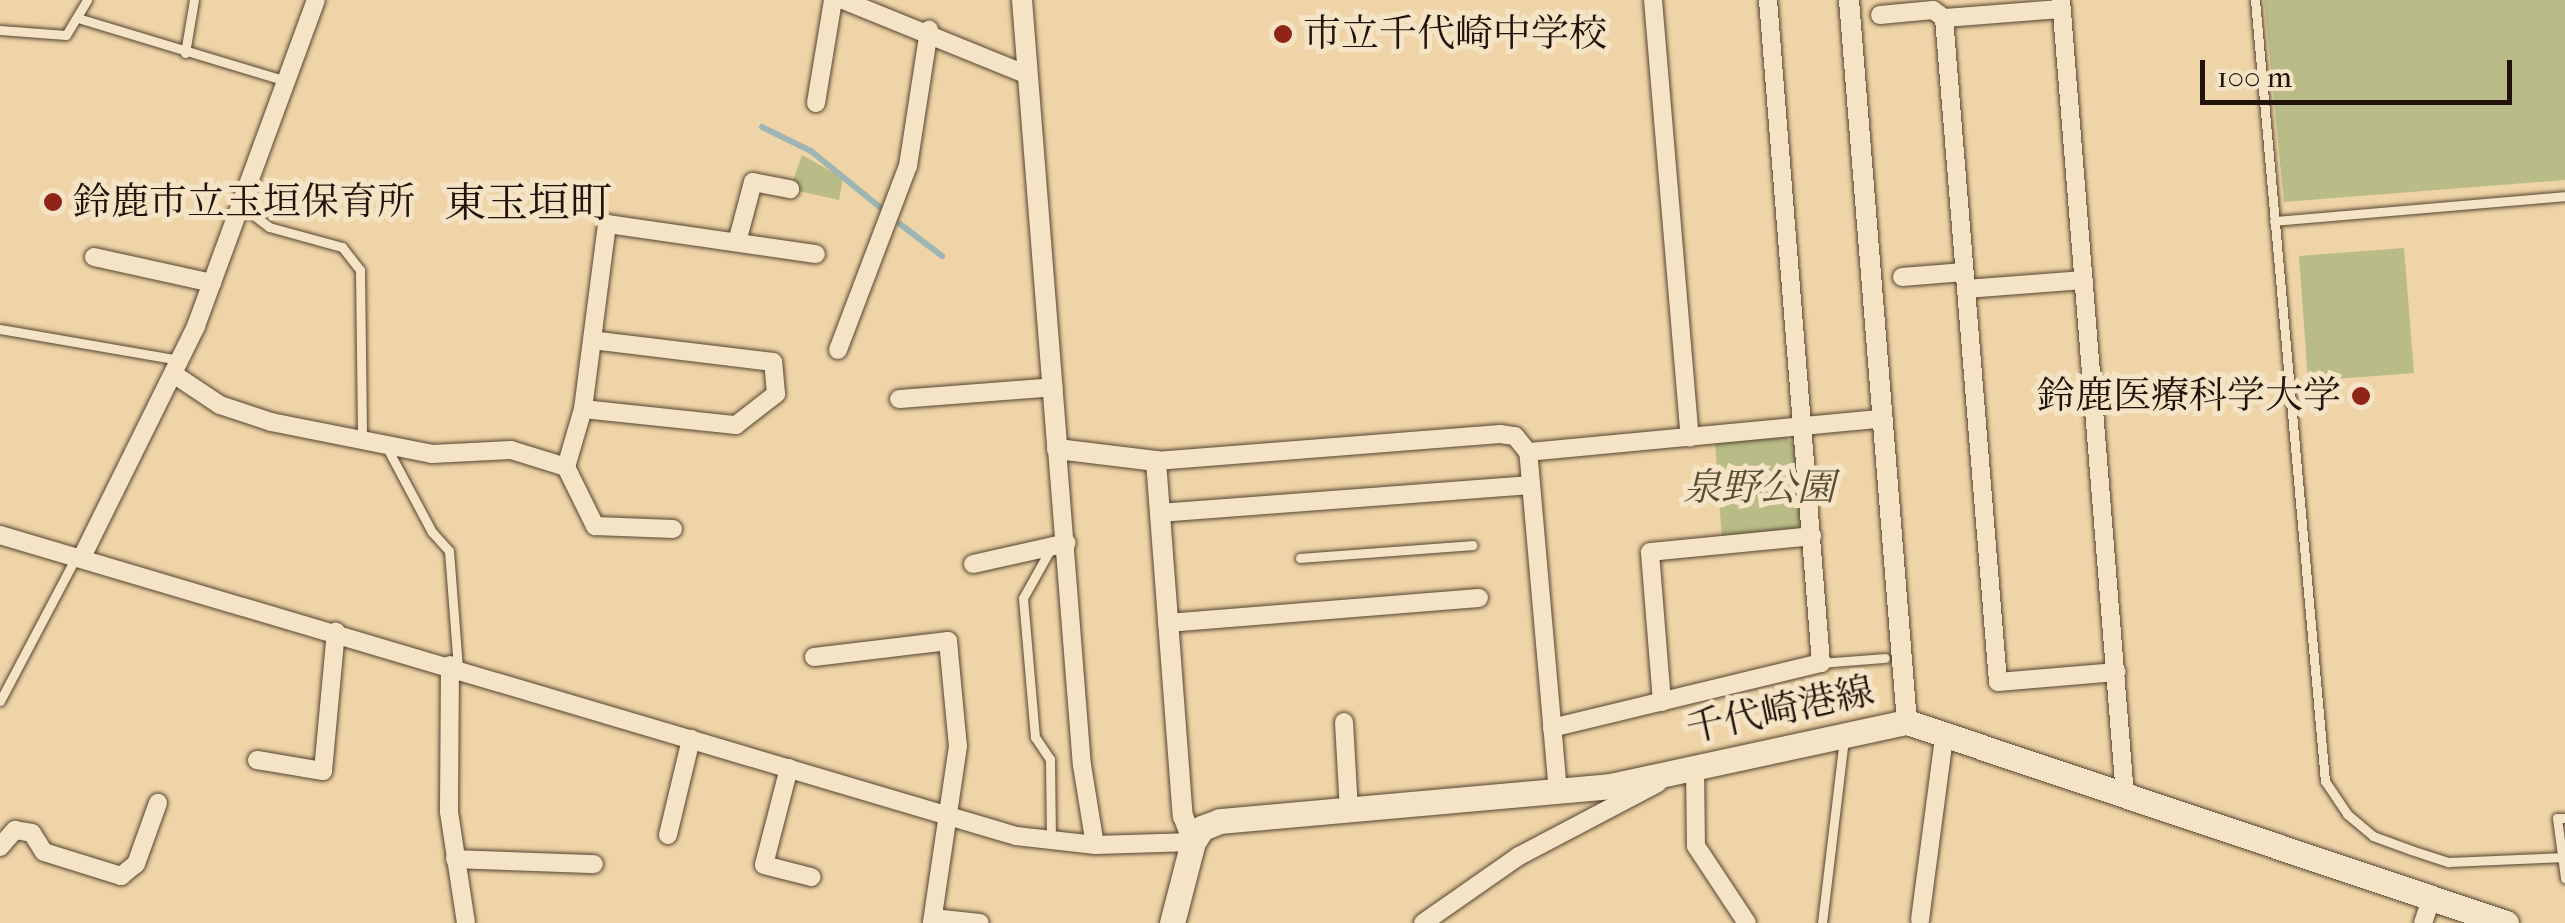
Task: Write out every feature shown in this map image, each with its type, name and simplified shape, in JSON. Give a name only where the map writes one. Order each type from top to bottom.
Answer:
[{"type":"main road","name":"千代崎港線","points":[[1193,842],[1202,828],[1220,821],[1558,792],[1846,731],[1906,722],[1944,738],[2125,794],[2506,923]]},
{"type":"main road","points":[[1172,923],[1193,842]]},
{"type":"street","points":[[79,557],[179,368],[316,0]]},
{"type":"street","points":[[816,102],[833,0]]},
{"type":"street","points":[[843,0],[929,30],[1028,74]]},
{"type":"street","points":[[1022,0],[1054,387],[1060,544],[1082,765],[1096,844]]},
{"type":"street","points":[[1652,0],[1690,437]]},
{"type":"street","points":[[1552,728],[1821,663],[1768,0]]},
{"type":"street","points":[[1848,0],[1906,722]]},
{"type":"street","points":[[1880,15],[1933,10],[1944,18],[2061,5],[2125,794]]},
{"type":"street","points":[[1944,18],[1998,682],[2116,672]]},
{"type":"street","points":[[838,350],[908,166],[929,30]]},
{"type":"street","points":[[737,242],[753,182],[790,189]]},
{"type":"street","points":[[674,529],[594,526],[566,466],[583,408],[608,224],[816,254]]},
{"type":"street","points":[[94,257],[212,283]]},
{"type":"street","points":[[1902,277],[2084,280]]},
{"type":"street","points":[[583,408],[736,424],[776,394],[772,362],[592,340]]},
{"type":"street","points":[[179,368],[220,405],[271,422],[382,439],[432,454],[512,450],[566,466]]},
{"type":"street","points":[[899,399],[1054,387]]},
{"type":"street","points":[[1528,452],[1880,419]]},
{"type":"street","points":[[1057,449],[1156,460],[1515,436],[1528,452],[1532,485],[1558,792]]},
{"type":"street","points":[[0,535],[951,817],[1051,842],[1193,842],[1183,816],[1156,460]]},
{"type":"street","points":[[1159,513],[1532,485]]},
{"type":"street","points":[[1662,702],[1650,552],[1812,536]]},
{"type":"street","points":[[972,564],[1060,544]]},
{"type":"street","points":[[1167,623],[1479,598]]},
{"type":"street","points":[[257,760],[323,770],[336,632]]},
{"type":"street","points":[[814,657],[948,642],[958,717],[951,817],[932,920],[980,923]]},
{"type":"street","points":[[454,667],[449,812],[466,923]]},
{"type":"street","points":[[1344,722],[1349,811]]},
{"type":"street","points":[[1920,920],[1944,738]]},
{"type":"street","points":[[668,835],[691,739]]},
{"type":"street","points":[[1422,923],[1519,856],[1690,767],[1696,846],[1747,923]]},
{"type":"street","points":[[789,768],[764,865],[810,878]]},
{"type":"street","points":[[0,847],[15,830],[32,833],[44,852],[121,876],[136,864],[158,803]]},
{"type":"street","points":[[456,859],[594,864]]},
{"type":"street","points":[[2422,923],[2432,897]]},
{"type":"lane","points":[[0,30],[54,38],[73,30],[87,0]]},
{"type":"lane","points":[[185,53],[194,0]]},
{"type":"lane","points":[[2255,0],[2326,781],[2347,814],[2373,836],[2411,850],[2449,862],[2562,856]]},
{"type":"lane","points":[[81,19],[286,81]]},
{"type":"lane","points":[[2274,221],[2565,196]]},
{"type":"lane","points":[[240,205],[269,227],[342,247],[360,270],[362,436]]},
{"type":"lane","points":[[0,329],[179,368]]},
{"type":"lane","points":[[382,439],[432,532],[449,551],[454,667]]},
{"type":"lane","points":[[1051,842],[1050,759],[1036,737],[1023,598],[1060,544]]},
{"type":"lane","points":[[1300,558],[1473,545]]},
{"type":"lane","points":[[0,701],[79,557]]},
{"type":"lane","points":[[1821,663],[1885,658]]},
{"type":"lane","points":[[1822,923],[1846,731]]},
{"type":"lane","points":[[2565,818],[2557,818],[2565,878]]},
{"type":"green space","points":[[2264,0],[2565,0],[2565,180],[2284,202]]},
{"type":"green space","points":[[802,155],[843,178],[839,200],[790,189]]},
{"type":"green space","points":[[2404,248],[2414,373],[2308,381],[2299,256]]},
{"type":"green space","name":"泉野公園","points":[[1785,437],[1796,446],[1803,521],[1796,530],[1722,538],[1715,443]]},
{"type":"waterway","points":[[762,127],[811,151],[881,208]]},
{"type":"waterway","points":[[900,224],[942,256]]},
{"type":"place","name":"市立千代崎中学校","points":[[1283,34]]},
{"type":"place","name":"鈴鹿市立玉垣保育所","points":[[53,202]]},
{"type":"place","name":"鈴鹿医療科学大学","points":[[2361,396]]},
{"type":"district","name":"東玉垣町","points":[[528,204]]}]
